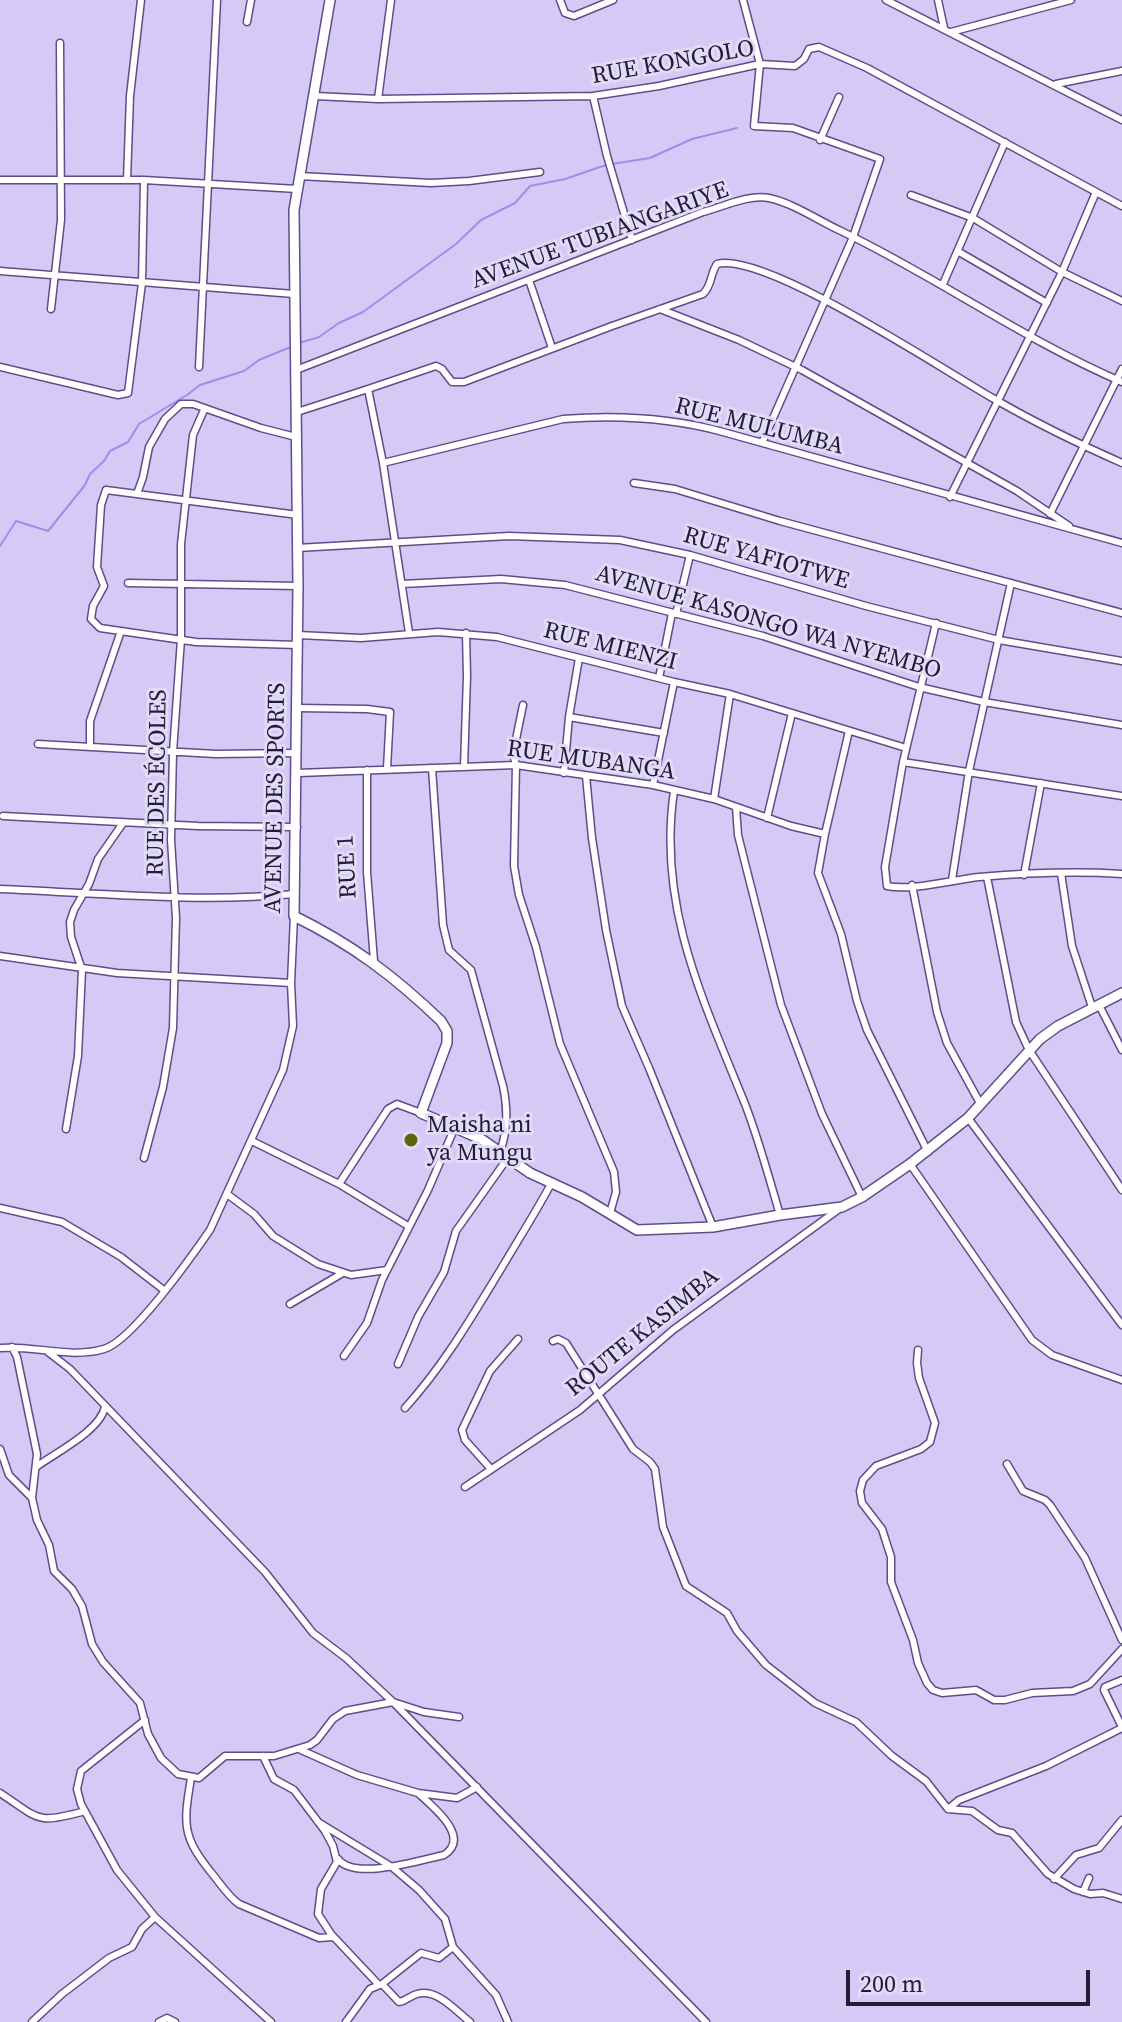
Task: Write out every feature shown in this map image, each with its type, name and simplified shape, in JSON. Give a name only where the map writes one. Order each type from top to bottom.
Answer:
[{"type":"street","points":[[127,180],[134,52],[141,0]]},
{"type":"street","points":[[199,367],[217,0]]},
{"type":"street","points":[[247,22],[251,0]]},
{"type":"street","points":[[0,271],[294,294],[294,210],[330,0]]},
{"type":"street","points":[[378,99],[391,0]]},
{"type":"street","points":[[560,0],[565,13],[574,16],[613,0]]},
{"type":"street","points":[[743,0],[760,64],[754,126],[784,127],[880,159],[853,237],[762,443]]},
{"type":"street","points":[[886,0],[1122,120]]},
{"type":"street","points":[[938,0],[948,30]]},
{"type":"street","points":[[948,30],[1071,0]]},
{"type":"street","points":[[51,309],[57,277],[62,180],[60,43]]},
{"type":"street","name":"RUE KONGOLO","points":[[315,96],[378,99],[593,96],[659,86],[760,64],[795,66],[804,59],[809,49],[819,47],[867,68],[1005,142]]},
{"type":"street","points":[[1056,84],[1122,71]]},
{"type":"street","points":[[593,96],[632,240]]},
{"type":"street","points":[[820,140],[839,97]]},
{"type":"street","points":[[943,284],[1005,142],[1122,206]]},
{"type":"street","points":[[299,176],[431,183],[540,172]]},
{"type":"street","points":[[0,180],[144,180],[297,189]]},
{"type":"street","points":[[0,367],[118,395],[128,393],[142,283],[144,180]]},
{"type":"street","points":[[950,497],[1062,272],[1096,192]]},
{"type":"street","points":[[911,195],[973,218],[1062,272],[1122,301]]},
{"type":"street","name":"AVENUE TUBIANGARIYE","points":[[296,370],[703,212],[760,197],[775,200],[853,237],[943,284],[1028,335],[1119,381]]},
{"type":"street","points":[[959,252],[1047,303]]},
{"type":"street","points":[[297,412],[436,366],[452,382],[464,382],[703,294],[710,286],[712,270],[724,262],[750,267],[796,285],[997,401],[1122,463]]},
{"type":"street","points":[[529,280],[552,348]]},
{"type":"street","name":"AVENUE DES SPORTS","points":[[0,1348],[48,1352],[107,1348],[149,1310],[210,1230],[283,1070],[293,1026],[291,983],[298,773],[294,294]]},
{"type":"street","points":[[660,309],[794,366],[1017,491],[1075,529]]},
{"type":"street","points":[[1050,514],[1119,381],[1122,369]]},
{"type":"street","points":[[368,389],[383,463],[409,633]]},
{"type":"street","points":[[297,437],[186,403],[172,410],[149,447],[137,494],[298,515]]},
{"type":"street","name":"RUE DES ÉCOLES","points":[[144,1158],[163,1087],[173,1028],[173,752],[181,639],[180,586],[193,435],[204,410]]},
{"type":"street","name":"RUE MULUMBA","points":[[383,463],[563,419],[593,417],[697,425],[1122,543]]},
{"type":"street","points":[[634,483],[675,489],[780,521],[1122,613]]},
{"type":"street","name":"RUE MIENZI","points":[[137,494],[106,490],[101,505],[97,567],[104,586],[93,606],[91,619],[100,628],[181,639],[298,640],[409,633],[466,633],[497,637],[730,694],[906,748]]},
{"type":"street","name":"RUE YAFIOTWE","points":[[297,548],[509,536],[598,537],[635,542],[999,640],[1122,661]]},
{"type":"street","points":[[659,678],[690,555]]},
{"type":"street","name":"AVENUE KASONGO WA NYEMBO","points":[[402,584],[501,579],[565,585],[763,636],[919,687],[984,702],[1122,725]]},
{"type":"street","points":[[128,583],[298,586]]},
{"type":"street","points":[[952,880],[969,771],[1011,583]]},
{"type":"street","points":[[936,623],[903,762],[885,882],[891,887],[987,877],[1122,874]]},
{"type":"street","points":[[90,746],[90,721],[121,631]]},
{"type":"street","points":[[464,767],[466,633]]},
{"type":"street","points":[[564,773],[579,658]]},
{"type":"street","points":[[653,785],[674,682]]},
{"type":"street","points":[[714,799],[730,694]]},
{"type":"street","points":[[523,705],[513,754],[516,765],[514,866],[519,895],[536,947],[560,1044],[614,1172],[616,1192],[610,1213]]},
{"type":"street","points":[[297,708],[390,712],[387,769]]},
{"type":"street","points":[[767,818],[792,713]]},
{"type":"street","points":[[569,717],[664,733]]},
{"type":"street","points":[[849,731],[818,873],[841,934],[867,1030],[928,1152]]},
{"type":"street","points":[[38,744],[173,752],[297,753]]},
{"type":"street","points":[[903,762],[1122,796]]},
{"type":"street","name":"RUE MUBANGA","points":[[298,773],[516,765],[653,785],[714,799],[825,834]]},
{"type":"street","points":[[398,1364],[418,1317],[444,1272],[456,1231],[504,1156],[506,1123],[507,1105],[503,1086],[471,970],[449,950],[443,925],[432,768]]},
{"type":"street","name":"RUE 1","points":[[367,770],[367,872],[374,961]]},
{"type":"street","points":[[586,776],[601,899],[622,1006],[713,1227]]},
{"type":"street","points":[[1024,875],[1041,783]]},
{"type":"street","points":[[674,791],[669,835],[674,891],[692,971],[745,1106],[780,1215]]},
{"type":"street","points":[[736,807],[738,835],[781,1005],[822,1114],[862,1197]]},
{"type":"street","points":[[3,816],[172,825],[297,827]]},
{"type":"street","points":[[66,1129],[76,1071],[82,970],[70,929],[74,910],[86,892],[98,859],[123,823]]},
{"type":"street","points":[[1061,873],[1072,946],[1096,1006],[1122,1050]]},
{"type":"street","points":[[987,877],[1012,1006],[1029,1050],[1122,1190]]},
{"type":"street","points":[[912,885],[937,1012],[947,1043],[982,1106]]},
{"type":"street","points":[[0,889],[175,897],[295,894]]},
{"type":"street","name":"RUE 1","points":[[294,916],[374,961],[441,1021],[447,1031],[447,1043],[421,1113]]},
{"type":"street","points":[[0,956],[82,970],[291,983]]},
{"type":"street","name":"ROUTE KASIMBA","points":[[465,1487],[598,1395],[673,1330],[842,1207],[928,1152],[982,1106],[1029,1050],[1058,1026],[1122,993]]},
{"type":"street","name":"ROUTE KASIMBA","points":[[339,1184],[393,1105],[402,1105],[481,1139],[504,1156],[637,1230],[713,1227],[842,1207]]},
{"type":"street","points":[[968,1118],[1122,1325]]},
{"type":"street","points":[[344,1356],[367,1323],[387,1270],[428,1190],[455,1127]]},
{"type":"street","points":[[252,1141],[339,1184],[408,1226]]},
{"type":"street","points":[[910,1164],[1032,1340],[1052,1355],[1122,1380]]},
{"type":"street","points":[[405,1408],[440,1368],[462,1336],[552,1182]]},
{"type":"street","points":[[227,1194],[254,1214],[273,1236],[318,1264],[351,1275],[387,1270]]},
{"type":"street","points":[[0,1208],[62,1222],[121,1257],[165,1291]]},
{"type":"street","points":[[290,1304],[341,1274]]},
{"type":"street","points":[[491,1469],[465,1440],[462,1430],[490,1371],[518,1339]]},
{"type":"street","points":[[553,1341],[558,1339],[566,1343],[633,1449],[655,1469],[666,1538],[686,1586],[727,1613],[737,1631],[766,1665],[815,1703],[856,1722],[892,1756],[926,1781],[948,1809],[975,1811],[998,1830],[1016,1836],[1054,1879],[1083,1892],[1103,1893],[1122,1899]]},
{"type":"street","points":[[12,1347],[17,1357],[37,1454],[32,1498],[37,1520],[49,1545],[54,1571],[72,1589],[82,1606],[92,1644],[103,1662],[140,1703],[148,1734],[161,1758],[178,1774],[199,1778],[225,1756],[274,1756],[298,1749],[317,1740],[333,1719],[345,1711],[393,1702],[424,1712],[459,1717]]},
{"type":"street","points":[[918,1350],[919,1378],[935,1423],[930,1442],[921,1449],[876,1466],[863,1480],[860,1491],[862,1503],[882,1529],[891,1557],[891,1582],[927,1683],[933,1690],[942,1693],[976,1690],[994,1700],[1032,1693],[1073,1691],[1090,1684],[1122,1649]]},
{"type":"street","points":[[48,1352],[70,1369],[265,1572],[313,1633],[346,1658],[393,1702],[706,2022]]},
{"type":"street","points":[[36,1467],[93,1426],[102,1418],[105,1407]]},
{"type":"street","points":[[0,1449],[9,1475],[32,1498]]},
{"type":"street","points":[[1007,1464],[1023,1491],[1050,1505],[1085,1558],[1122,1640]]},
{"type":"street","points":[[948,1809],[959,1800],[1046,1766],[1122,1727],[1104,1693],[1105,1687],[1122,1680]]},
{"type":"street","points":[[145,1720],[81,1771],[77,1789],[85,1811],[117,1870],[155,1917],[271,2022]]},
{"type":"street","points":[[298,1749],[357,1775],[418,1793],[457,1798],[477,1787]]},
{"type":"street","points":[[263,1756],[274,1779],[294,1790],[318,1822],[340,1863],[350,1868],[392,1867],[444,1855],[453,1846],[452,1830],[447,1822],[418,1793]]},
{"type":"street","points":[[191,1778],[187,1837],[196,1855],[231,1897],[239,1904],[314,1936],[333,1937]]},
{"type":"street","points":[[0,1793],[38,1819],[49,1820],[85,1811]]},
{"type":"street","points":[[1054,1879],[1076,1855],[1099,1848],[1122,1820]]},
{"type":"street","points":[[318,1822],[392,1867],[412,1883],[445,1919],[453,1947],[496,1995],[508,2022]]},
{"type":"street","points":[[337,1856],[321,1889],[318,1907],[321,1919],[333,1937],[399,2002],[420,1993],[430,1994],[440,1998],[470,2022]]},
{"type":"street","points":[[1083,1892],[1089,1878]]},
{"type":"street","points":[[32,2022],[109,1958],[132,1947],[142,1929],[155,1917]]},
{"type":"street","points":[[346,2022],[370,1989],[381,1985],[421,1953],[439,1958],[453,1947]]},
{"type":"street","points":[[159,2022],[167,2018],[175,2022]]},
{"type":"waterway","points":[[612,164],[650,158],[692,139],[737,128]]},
{"type":"waterway","points":[[299,343],[319,337],[363,312],[456,244],[481,220],[515,203],[530,186],[565,179],[606,165]]},
{"type":"waterway","points":[[0,546],[16,521],[48,531],[85,485],[90,474],[110,451],[128,442],[139,424],[200,385],[244,371],[259,360],[293,346]]},
{"type":"place","name":"Maisha ni ya Mungu","points":[[411,1140]]}]
